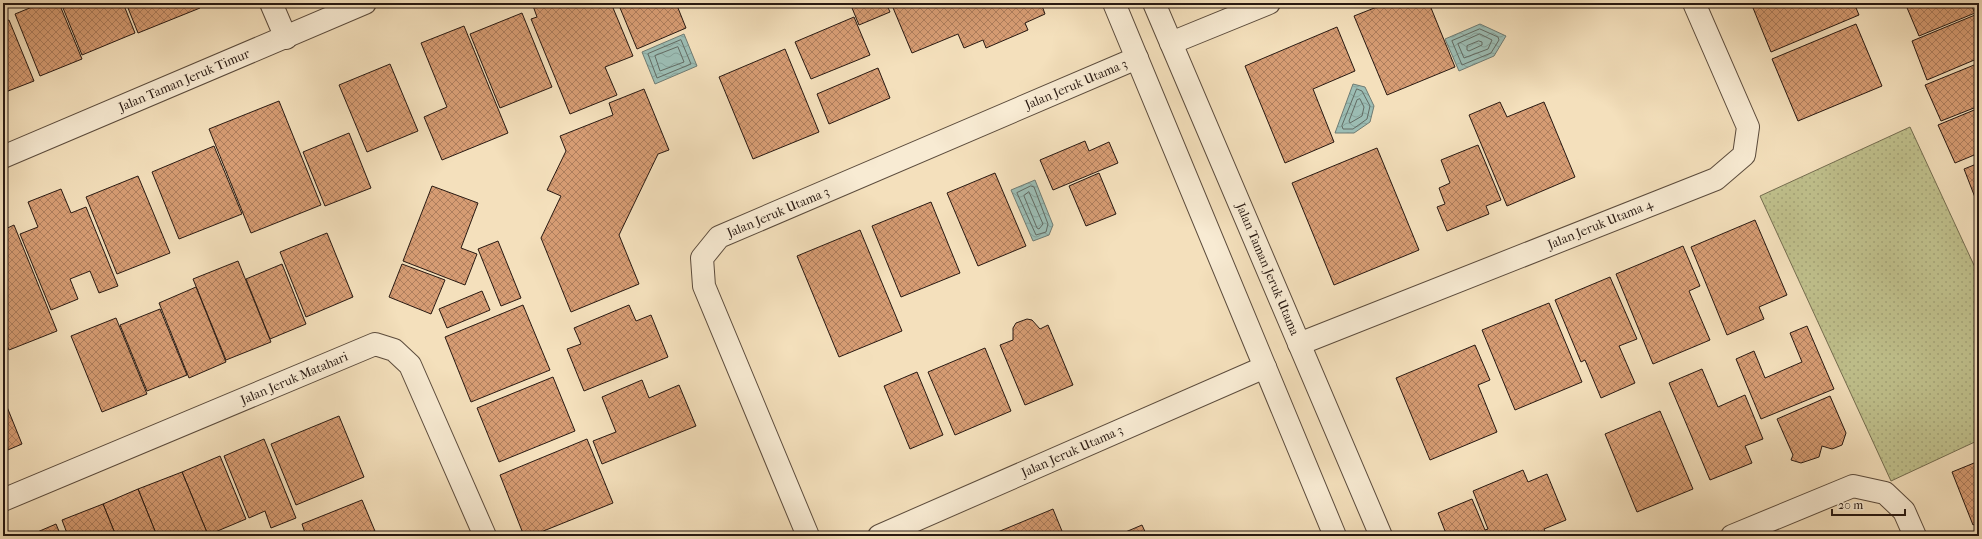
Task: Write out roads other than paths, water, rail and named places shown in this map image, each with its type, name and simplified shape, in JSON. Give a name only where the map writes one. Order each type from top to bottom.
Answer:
[{"type":"street","points":[[271,3],[286,38]]},
{"type":"street","name":"Jalan Taman Jeruk Timur","points":[[3,157],[286,38],[365,3]]},
{"type":"street","points":[[1114,3],[1335,536]]},
{"type":"street","name":"Jalan Taman Jeruk Utama","points":[[1154,3],[1381,536]]},
{"type":"street","points":[[1171,43],[1269,3]]},
{"type":"street","name":"Jalan Jeruk Utama 4","points":[[1299,344],[1716,178],[1744,155],[1748,127],[1694,3]]},
{"type":"street","name":"Jalan Jeruk Utama 3","points":[[808,536],[704,286],[702,258],[719,237],[1137,58]]},
{"type":"street","name":"Jalan Jeruk Matahari","points":[[3,500],[375,344],[394,350],[410,365],[485,536]]},
{"type":"street","name":"Jalan Jeruk Utama 3","points":[[879,536],[1265,367]]},
{"type":"street","points":[[1732,536],[1852,486],[1885,493],[1904,511],[1915,536]]},
{"type":"water","points":[[1480,24],[1506,36],[1494,56],[1459,71],[1445,39]]},
{"type":"water","points":[[684,34],[697,66],[655,84],[642,52]]},
{"type":"water","points":[[1353,84],[1365,87],[1374,106],[1370,122],[1354,133],[1335,133]]},
{"type":"water","points":[[1035,180],[1053,225],[1049,235],[1033,241],[1011,190]]}]
